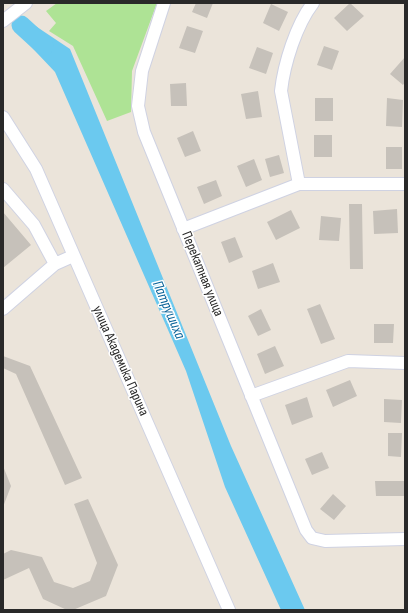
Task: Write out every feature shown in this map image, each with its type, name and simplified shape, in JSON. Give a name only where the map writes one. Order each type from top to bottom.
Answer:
[{"type":"street","points":[[3,21],[26,3]]},
{"type":"street","name":"Перекатная улица","points":[[164,3],[142,71],[138,106],[144,132],[306,530],[312,538],[325,541],[405,539]]},
{"type":"street","points":[[299,184],[281,91],[282,78],[292,46],[305,14],[313,3]]},
{"type":"street","name":"улица Академика Парина","points":[[3,117],[36,169],[229,610]]},
{"type":"street","points":[[183,229],[299,184],[405,184]]},
{"type":"street","points":[[3,188],[34,225],[55,264]]},
{"type":"street","points":[[3,309],[55,264],[74,256]]},
{"type":"street","points":[[251,396],[348,361],[405,363]]},
{"type":"green space","points":[[57,3],[157,3],[132,71],[131,112],[107,121],[73,46],[49,31],[56,23],[46,11]]},
{"type":"water","points":[[31,23],[70,49],[231,446],[305,610],[281,610],[225,487],[186,371],[55,72],[19,34]]},
{"type":"building","points":[[196,3],[213,3],[207,18],[192,12]]},
{"type":"building","points":[[350,3],[364,16],[347,31],[334,18]]},
{"type":"building","points":[[271,4],[288,12],[279,31],[263,23]]},
{"type":"building","points":[[187,26],[203,31],[195,53],[179,48]]},
{"type":"building","points":[[324,46],[339,51],[332,70],[317,65]]},
{"type":"building","points":[[257,47],[273,53],[266,74],[249,68]]},
{"type":"building","points":[[405,57],[405,82],[403,85],[390,74]]},
{"type":"building","points":[[186,83],[187,106],[171,106],[170,84]]},
{"type":"building","points":[[258,91],[262,117],[246,119],[241,94]]},
{"type":"building","points":[[315,98],[333,98],[333,121],[315,121]]},
{"type":"building","points":[[387,98],[403,100],[402,127],[386,126]]},
{"type":"building","points":[[193,131],[201,151],[185,157],[177,138]]},
{"type":"building","points":[[314,135],[332,135],[332,157],[314,157]]},
{"type":"building","points":[[386,147],[402,147],[402,169],[386,169]]},
{"type":"building","points":[[279,155],[284,173],[270,177],[265,159]]},
{"type":"building","points":[[254,159],[262,180],[246,187],[237,166]]},
{"type":"building","points":[[216,180],[222,196],[204,204],[197,187]]},
{"type":"building","points":[[349,204],[362,204],[363,269],[350,269]]},
{"type":"building","points":[[397,209],[398,233],[374,234],[373,211]]},
{"type":"building","points":[[291,210],[300,228],[276,240],[267,222]]},
{"type":"building","points":[[3,212],[31,245],[3,268]]},
{"type":"building","points":[[321,216],[341,218],[339,241],[319,240]]},
{"type":"building","points":[[235,237],[243,257],[229,263],[221,242]]},
{"type":"building","points":[[273,263],[280,282],[258,289],[252,271]]},
{"type":"building","points":[[320,304],[335,339],[321,344],[307,309]]},
{"type":"building","points":[[261,309],[271,330],[258,336],[248,316]]},
{"type":"building","points":[[374,324],[394,324],[393,343],[374,343]]},
{"type":"building","points":[[275,346],[284,366],[265,374],[257,354]]},
{"type":"building","points":[[3,356],[30,366],[82,478],[65,485],[16,374],[3,368]]},
{"type":"building","points":[[350,380],[357,396],[333,407],[326,390]]},
{"type":"building","points":[[307,397],[313,417],[292,425],[285,405]]},
{"type":"building","points":[[384,399],[402,400],[401,423],[384,422]]},
{"type":"building","points":[[388,433],[402,433],[401,457],[388,456]]},
{"type":"building","points":[[322,452],[329,468],[312,475],[305,459]]},
{"type":"building","points":[[3,466],[11,486],[3,507]]},
{"type":"building","points":[[375,481],[404,481],[404,496],[376,496]]},
{"type":"building","points":[[333,494],[346,506],[334,520],[320,509]]},
{"type":"building","points":[[88,499],[118,565],[106,596],[73,610],[67,610],[43,599],[29,568],[3,580],[3,554],[11,550],[42,557],[54,582],[73,588],[90,581],[97,563],[74,504]]},
{"type":"waterway","name":"Патрушиха","points":[[21,25],[44,46]]}]
